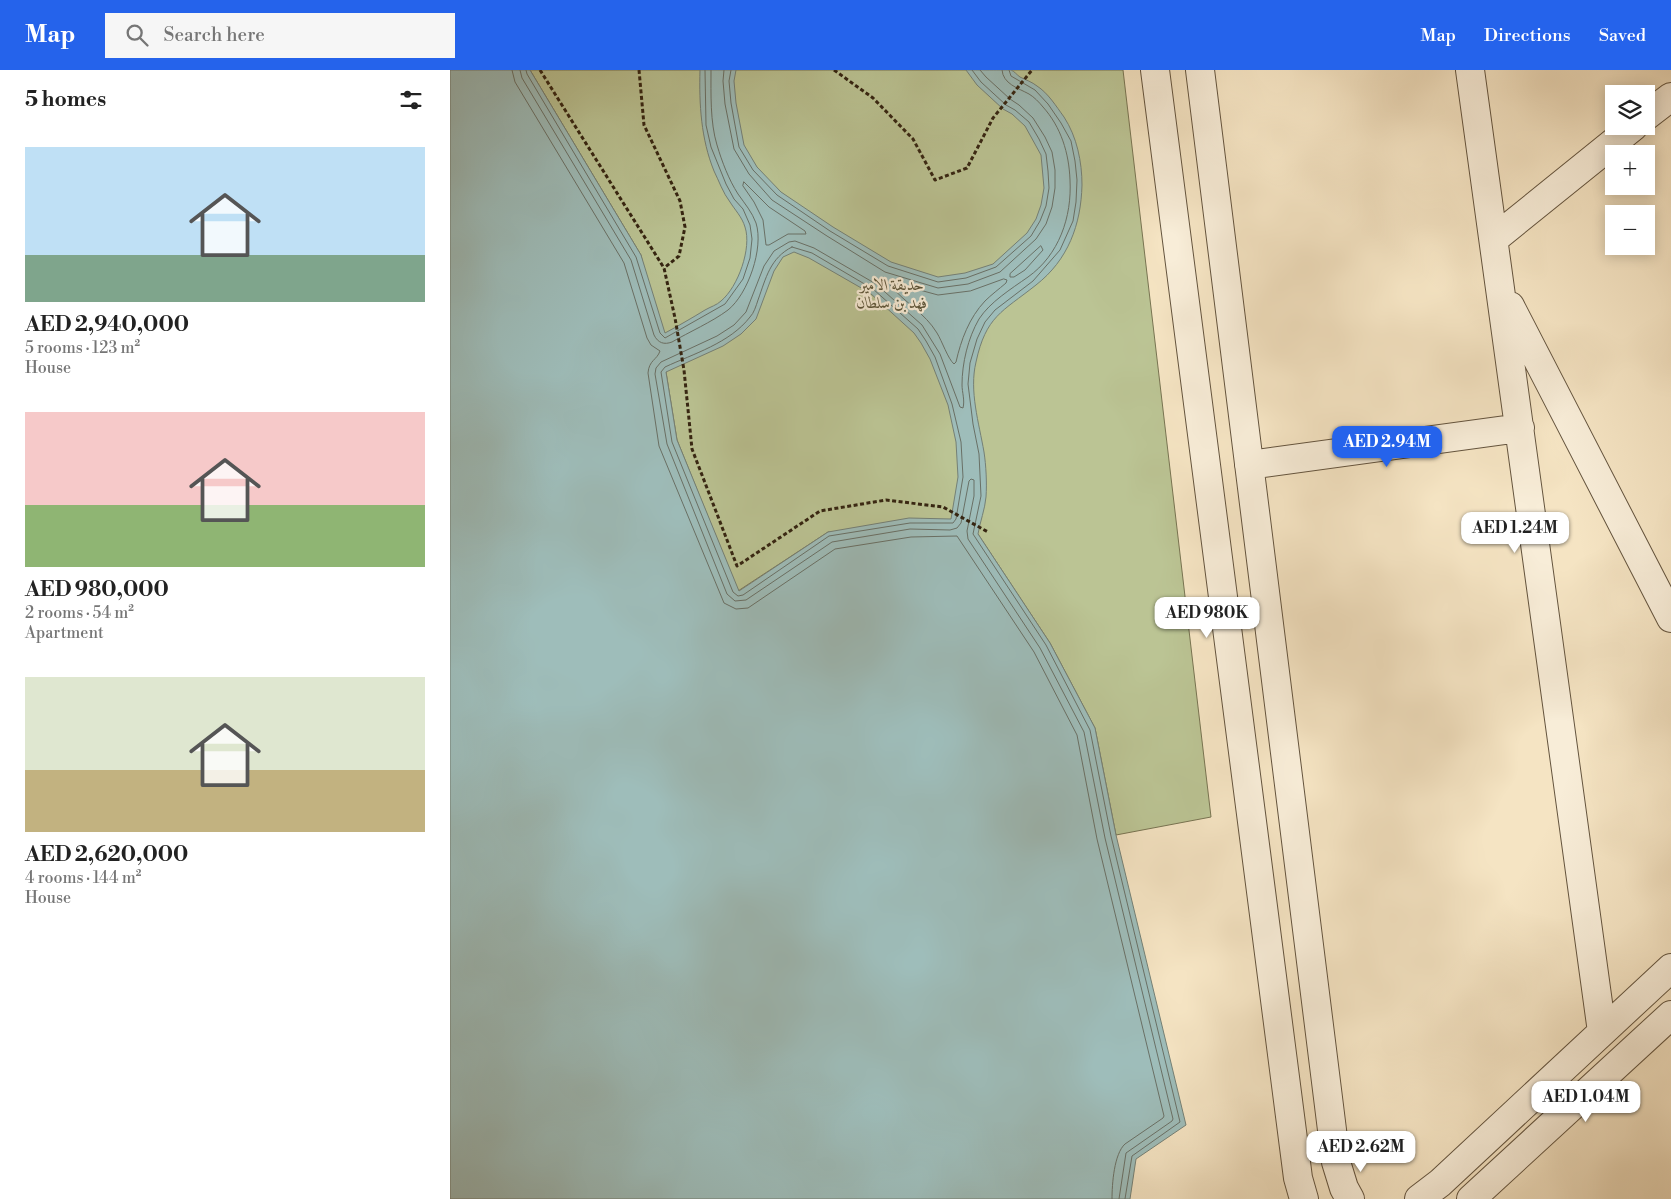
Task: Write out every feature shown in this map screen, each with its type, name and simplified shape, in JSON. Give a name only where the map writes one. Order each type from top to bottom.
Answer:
[{"type":"street","points":[[1155,70],[1297,1168],[1304,1199]]},
{"type":"street","points":[[1200,70],[1336,1162],[1344,1188],[1350,1199]]},
{"type":"street","points":[[1470,70],[1602,1032]]},
{"type":"street","points":[[1655,109],[1671,97]]},
{"type":"street","points":[[1494,239],[1623,135]]},
{"type":"street","points":[[1500,288],[1671,618]]},
{"type":"street","points":[[1249,465],[1520,428]]},
{"type":"street","points":[[1419,1199],[1440,1183],[1671,968]]},
{"type":"street","points":[[1471,1199],[1671,1015]]},
{"type":"path","points":[[540,70],[664,268],[684,370],[692,450],[738,566],[820,511],[886,500],[943,506],[988,532]]},
{"type":"path","points":[[639,70],[644,125],[680,201],[685,228],[679,256],[664,268]]},
{"type":"path","points":[[834,70],[873,98],[913,139],[935,180],[967,168],[993,118],[1032,70]]},
{"type":"green space","name":"حديقة الامير فهد بن سلطان","points":[[530,70],[1123,70],[1211,817],[1116,835],[1095,728],[1050,643],[978,534],[828,532],[738,591],[677,440],[666,372],[641,255]]},
{"type":"water","points":[[450,70],[530,70],[641,255],[665,333],[718,304],[727,295],[742,267],[747,245],[744,223],[723,191],[706,146],[700,96],[700,70],[736,70],[734,81],[736,103],[744,145],[757,167],[781,192],[833,227],[891,262],[938,277],[965,273],[993,264],[1027,233],[1036,219],[1041,205],[1044,188],[1041,155],[1025,126],[977,85],[966,70],[1011,70],[1045,92],[1069,125],[1080,159],[1082,176],[1081,200],[1071,241],[1057,264],[1036,285],[997,316],[985,334],[980,347],[974,373],[974,396],[985,457],[986,486],[985,502],[978,534],[1050,643],[1095,728],[1116,835],[1186,1125],[1136,1159],[1130,1199],[450,1199]],"holes":[[[794,252],[809,258],[870,293],[914,333],[930,359],[948,405],[956,442],[958,477],[951,519],[909,518],[828,532],[739,591],[677,440],[666,372],[723,346],[741,334],[756,319],[774,271],[783,257]]]}]
